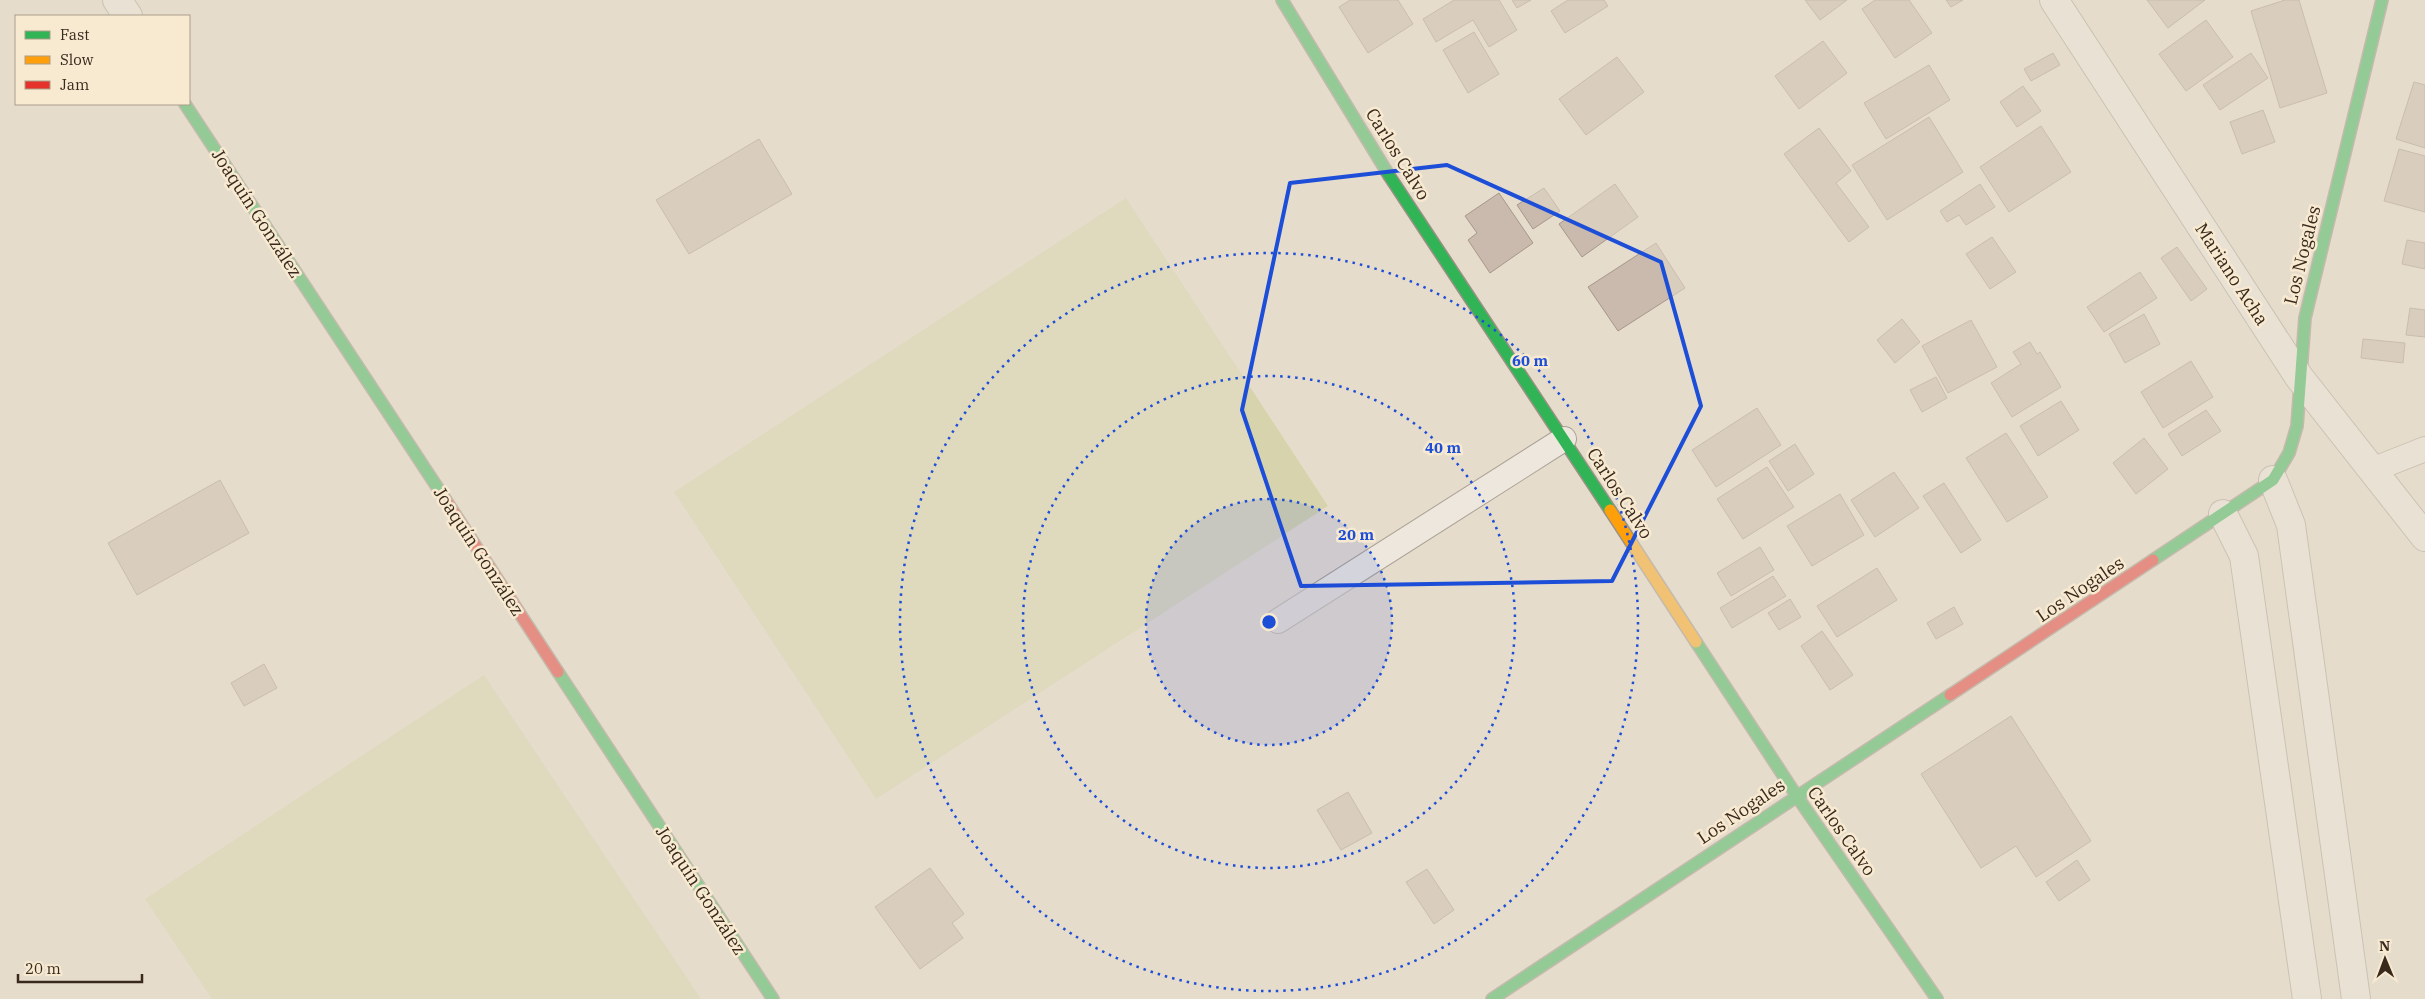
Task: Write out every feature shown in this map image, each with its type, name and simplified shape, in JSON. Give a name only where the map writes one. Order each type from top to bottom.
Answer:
[{"type":"street","points":[[117,0],[127,15]]},
{"type":"street","name":"Carlos Calvo","points":[[1282,0],[1390,177],[1564,439],[1796,795],[1937,999]]},
{"type":"street","name":"Mariano Acha","points":[[2054,0],[2299,377],[2425,537]]},
{"type":"street","name":"Los Nogales","points":[[1492,999],[1796,795],[2273,480],[2289,453],[2297,426],[2299,377],[2305,318],[2382,0]]},
{"type":"street","name":"Joaquín González","points":[[186,105],[773,999]]},
{"type":"street","points":[[2273,480],[2291,525],[2356,999]]},
{"type":"street","points":[[2223,514],[2244,556],[2307,999]]},
{"type":"lane","points":[[1278,621],[1564,439]]},
{"type":"lane","points":[[2372,470],[2425,449]]},
{"type":"highlighted area","points":[[1447,165],[1661,262],[1701,406],[1612,581],[1301,586],[1242,410],[1290,183]]},
{"type":"shaded area","points":[[1126,198],[1328,506],[876,799],[674,492]]},
{"type":"shaded area","points":[[484,675],[701,999],[212,999],[145,899]]},
{"type":"building","points":[[1350,0],[1398,0],[1413,24],[1368,53],[1339,7]]},
{"type":"building","points":[[1454,0],[1499,0],[1517,30],[1489,47],[1473,20],[1436,42],[1423,19]]},
{"type":"building","points":[[1512,0],[1531,0],[1517,8]]},
{"type":"building","points":[[1568,0],[1604,0],[1608,6],[1565,33],[1551,11]]},
{"type":"building","points":[[1805,0],[1847,0],[1820,20]]},
{"type":"building","points":[[1875,0],[1909,0],[1932,33],[1895,58],[1862,9]]},
{"type":"building","points":[[1946,0],[1963,0],[1951,7]]},
{"type":"building","points":[[2147,0],[2205,0],[2168,28]]},
{"type":"building","points":[[2285,0],[2299,0],[2327,93],[2280,108],[2251,11]]},
{"type":"building","points":[[2206,20],[2233,57],[2186,91],[2159,54]]},
{"type":"building","points":[[1474,32],[1499,74],[1468,93],[1443,50]]},
{"type":"building","points":[[1823,41],[1847,73],[1799,109],[1775,76]]},
{"type":"building","points":[[2053,53],[2060,65],[2031,81],[2024,69]]},
{"type":"building","points":[[2251,53],[2268,78],[2220,110],[2203,85]]},
{"type":"building","points":[[1617,57],[1644,92],[1586,135],[1559,99]]},
{"type":"building","points":[[1929,65],[1950,100],[1886,139],[1864,103]]},
{"type":"building","points":[[2414,82],[2425,85],[2425,148],[2396,139]]},
{"type":"building","points":[[2023,86],[2041,111],[2017,127],[2000,102]]},
{"type":"building","points":[[2263,110],[2275,142],[2242,154],[2230,122]]},
{"type":"building","points":[[1929,117],[1963,172],[1887,220],[1852,165]]},
{"type":"building","points":[[2041,126],[2071,172],[2009,212],[1980,167]]},
{"type":"building","points":[[1819,128],[1851,171],[1836,183],[1869,227],[1849,242],[1784,154]]},
{"type":"building","points":[[759,139],[792,194],[689,254],[656,200]]},
{"type":"building","points":[[2399,149],[2425,156],[2425,212],[2384,201]]},
{"type":"building","points":[[1615,184],[1638,217],[1582,257],[1559,224]]},
{"type":"building","points":[[1980,184],[1995,207],[1966,225],[1959,215],[1947,222],[1940,211]]},
{"type":"building","points":[[1544,188],[1560,211],[1533,229],[1517,205]]},
{"type":"building","points":[[1499,193],[1533,243],[1490,273],[1468,240],[1477,233],[1465,216]]},
{"type":"building","points":[[1992,237],[2016,272],[1990,289],[1966,254]]},
{"type":"building","points":[[2407,240],[2425,243],[2425,269],[2402,264]]},
{"type":"building","points":[[1656,243],[1685,288],[1618,331],[1588,287]]},
{"type":"building","points":[[2177,247],[2207,289],[2191,301],[2161,258]]},
{"type":"building","points":[[2140,272],[2157,298],[2104,332],[2087,307]]},
{"type":"building","points":[[2410,308],[2425,310],[2425,337],[2406,335]]},
{"type":"building","points":[[2144,314],[2160,344],[2125,363],[2109,334]]},
{"type":"building","points":[[1902,319],[1920,342],[1895,363],[1877,340]]},
{"type":"building","points":[[1971,320],[1997,367],[1948,393],[1922,346]]},
{"type":"building","points":[[2363,339],[2405,343],[2403,363],[2361,358]]},
{"type":"building","points":[[2030,342],[2037,354],[2040,352],[2061,387],[2012,417],[1991,383],[2021,364],[2013,352]]},
{"type":"building","points":[[2191,361],[2213,397],[2163,428],[2141,392]]},
{"type":"building","points":[[1936,377],[1947,398],[1922,412],[1910,390]]},
{"type":"building","points":[[2061,401],[2079,430],[2038,456],[2020,426]]},
{"type":"building","points":[[1757,408],[1781,445],[1716,487],[1692,450]]},
{"type":"building","points":[[2206,410],[2221,431],[2182,456],[2168,434]]},
{"type":"building","points":[[2006,433],[2048,497],[2007,522],[1966,458]]},
{"type":"building","points":[[2144,438],[2168,469],[2136,494],[2113,463]]},
{"type":"building","points":[[1795,444],[1814,474],[1788,491],[1769,461]]},
{"type":"building","points":[[1767,467],[1794,507],[1743,539],[1717,499]]},
{"type":"building","points":[[1894,472],[1919,508],[1875,537],[1851,500]]},
{"type":"building","points":[[220,480],[249,533],[137,595],[108,543]]},
{"type":"building","points":[[1944,483],[1981,540],[1961,553],[1923,496]]},
{"type":"building","points":[[1840,494],[1864,535],[1812,566],[1787,526]]},
{"type":"building","points":[[1760,547],[1774,570],[1731,596],[1717,573]]},
{"type":"building","points":[[1877,568],[1897,600],[1837,637],[1817,606]]},
{"type":"building","points":[[1773,576],[1786,596],[1732,628],[1720,608]]},
{"type":"building","points":[[1790,599],[1801,617],[1779,630],[1768,613]]},
{"type":"building","points":[[1954,607],[1963,624],[1936,639],[1927,623]]},
{"type":"building","points":[[1822,631],[1853,675],[1830,690],[1801,646]]},
{"type":"building","points":[[264,664],[277,688],[244,706],[231,683]]},
{"type":"building","points":[[2011,716],[2091,841],[2036,877],[2016,846],[1981,868],[1921,774]]},
{"type":"building","points":[[1348,792],[1372,833],[1341,850],[1317,810]]},
{"type":"building","points":[[2077,860],[2090,880],[2059,901],[2046,882]]},
{"type":"building","points":[[930,868],[964,914],[952,923],[963,938],[920,969],[875,907]]},
{"type":"building","points":[[1427,869],[1454,910],[1434,924],[1406,882]]},
{"type":"traffic: fast","points":[[1282,0],[1390,177],[1610,510]]},
{"type":"traffic: fast","points":[[2153,560],[2273,480],[2289,453],[2297,426],[2305,318],[2382,0]]},
{"type":"traffic: fast","points":[[186,105],[445,499]]},
{"type":"traffic: fast","points":[[1696,642],[1796,795],[1937,999]]},
{"type":"traffic: fast","points":[[558,672],[773,999]]},
{"type":"traffic: fast","points":[[1492,999],[1950,695]]},
{"type":"traffic: slow","points":[[1610,510],[1696,642]]},
{"type":"traffic: jam","points":[[445,499],[558,672]]},
{"type":"traffic: jam","points":[[1950,695],[2153,560]]}]
